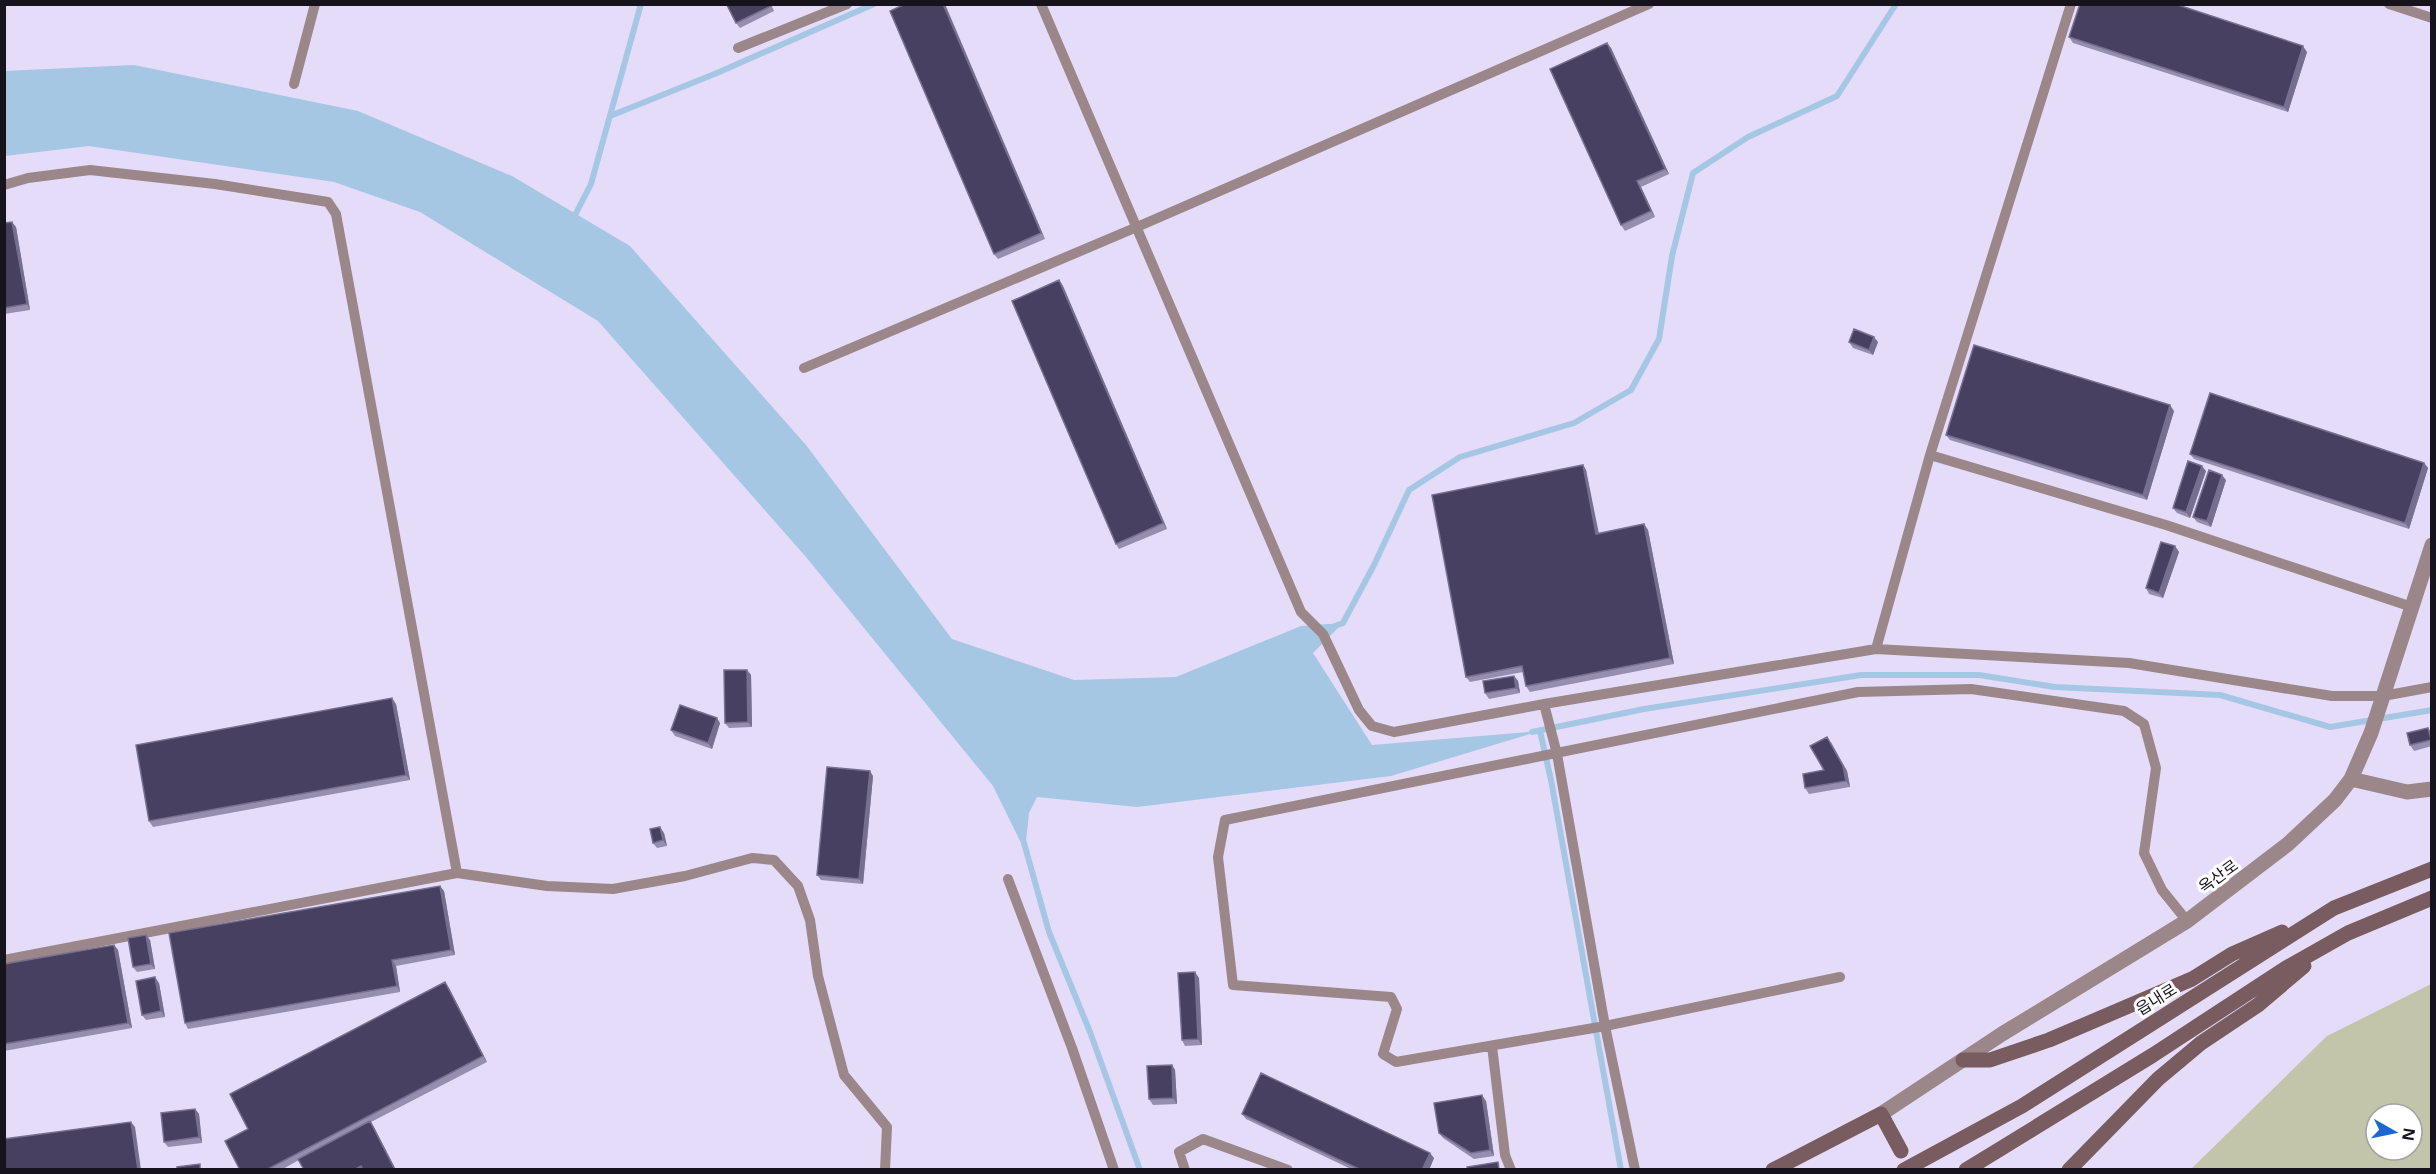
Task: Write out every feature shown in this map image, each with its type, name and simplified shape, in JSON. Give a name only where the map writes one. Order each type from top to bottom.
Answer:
[{"type":"street","name":"옥산로","points":[[1881,1114],[1963,1060],[2187,921],[2288,844],[2335,800],[2351,779],[2371,733],[2432,545]]},
{"type":"street","points":[[2351,779],[2407,792],[2432,789]]},
{"type":"street","name":"읍내로","points":[[1904,1170],[2022,1106],[2334,908],[2432,868]]},
{"type":"street","points":[[1966,1170],[2153,1055],[2286,968],[2334,941],[2432,898]]},
{"type":"street","points":[[1963,1060],[1990,1060],[2049,1040],[2192,979],[2232,954],[2334,908]]},
{"type":"street","points":[[2069,1170],[2158,1079],[2201,1043],[2258,1005],[2334,941]]},
{"type":"street","points":[[1773,1170],[1881,1114],[1901,1151]]},
{"type":"lane","points":[[294,84],[315,4]]},
{"type":"lane","points":[[738,48],[847,4]]},
{"type":"lane","points":[[1041,4],[1301,612],[1323,634],[1359,710],[1372,726],[1394,732],[1544,704],[1876,649],[2129,663],[2332,696],[2383,696],[2432,687]]},
{"type":"lane","points":[[804,368],[1137,227],[1649,4]]},
{"type":"lane","points":[[1876,649],[1930,455],[2071,4]]},
{"type":"lane","points":[[2389,4],[2432,18]]},
{"type":"lane","points":[[4,185],[28,178],[90,170],[215,184],[328,202],[336,214],[457,873]]},
{"type":"lane","points":[[1930,455],[2166,525],[2412,607]]},
{"type":"lane","points":[[1839,976],[1605,1026],[1396,1062],[1383,1054],[1397,1009],[1391,997],[1233,986],[1218,857],[1225,820],[1858,693],[1971,689],[2124,711],[2145,724],[2156,768],[2144,853],[2162,890],[2187,921]]},
{"type":"lane","points":[[1544,704],[1557,754],[1605,1026],[1635,1170]]},
{"type":"lane","points":[[4,960],[457,873],[548,886],[613,889],[685,876],[752,858],[774,860],[798,886],[810,920],[818,976],[844,1075],[887,1127],[885,1170]]},
{"type":"lane","points":[[1008,879],[1072,1048],[1114,1170]]},
{"type":"lane","points":[[1492,1046],[1505,1155],[1511,1170]]},
{"type":"lane","points":[[1185,1170],[1179,1152],[1203,1139],[1288,1170]]},
{"type":"green space","points":[[2431,984],[2431,1169],[2191,1169],[2327,1036]]},
{"type":"water","points":[[134,65],[358,111],[512,176],[630,246],[806,445],[952,639],[1074,680],[1176,677],[1301,626],[1343,623],[1313,653],[1372,745],[1540,731],[1391,776],[1137,807],[1037,797],[1029,813],[1025,851],[993,786],[806,557],[598,321],[420,212],[334,182],[89,146],[5,156],[4,71]]},
{"type":"building","points":[[770,4],[771,6],[736,23],[727,5]]},
{"type":"building","points":[[905,4],[943,4],[1041,233],[994,254],[890,11]]},
{"type":"building","points":[[2080,4],[2175,4],[2303,46],[2284,107],[2069,37]]},
{"type":"building","points":[[1607,43],[1665,169],[1637,181],[1651,211],[1621,225],[1550,69]]},
{"type":"building","points":[[12,222],[27,304],[4,308],[4,223]]},
{"type":"building","points":[[1059,280],[1163,523],[1116,544],[1012,301]]},
{"type":"building","points":[[1854,329],[1874,337],[1869,350],[1849,342]]},
{"type":"building","points":[[1974,345],[2170,405],[2143,495],[1946,435]]},
{"type":"building","points":[[2210,393],[2424,463],[2405,523],[2190,454]]},
{"type":"building","points":[[2188,461],[2202,466],[2186,512],[2173,508]]},
{"type":"building","points":[[1583,465],[1596,534],[1644,524],[1670,658],[1526,686],[1522,666],[1466,677],[1432,495]]},
{"type":"building","points":[[2209,470],[2222,475],[2207,521],[2193,517]]},
{"type":"building","points":[[2161,542],[2175,546],[2159,593],[2146,588]]},
{"type":"building","points":[[724,670],[747,670],[748,722],[725,723]]},
{"type":"building","points":[[1514,676],[1516,688],[1485,693],[1483,681]]},
{"type":"building","points":[[392,698],[406,775],[149,821],[136,745]]},
{"type":"building","points":[[680,705],[717,718],[708,743],[671,730]]},
{"type":"building","points":[[2428,728],[2431,740],[2410,745],[2407,733]]},
{"type":"building","points":[[1827,737],[1843,766],[1846,781],[1805,788],[1803,774],[1824,770],[1810,746]]},
{"type":"building","points":[[827,767],[870,771],[859,879],[817,875]]},
{"type":"building","points":[[660,827],[663,840],[653,843],[650,829]]},
{"type":"building","points":[[440,886],[451,950],[392,960],[397,986],[185,1023],[169,933]]},
{"type":"building","points":[[146,935],[151,964],[133,967],[128,938]]},
{"type":"building","points":[[114,945],[128,1023],[4,1044],[4,964]]},
{"type":"building","points":[[1195,972],[1198,1039],[1182,1040],[1178,973]]},
{"type":"building","points":[[155,977],[161,1011],[142,1015],[136,981]]},
{"type":"building","points":[[445,982],[483,1056],[266,1170],[240,1170],[225,1141],[248,1129],[230,1094]]},
{"type":"building","points":[[1172,1065],[1173,1098],[1149,1099],[1147,1066]]},
{"type":"building","points":[[1261,1073],[1430,1153],[1422,1170],[1361,1170],[1242,1114]]},
{"type":"building","points":[[1482,1095],[1490,1150],[1471,1153],[1439,1133],[1434,1103]]},
{"type":"building","points":[[195,1109],[199,1137],[164,1142],[161,1113]]},
{"type":"building","points":[[370,1121],[395,1170],[363,1170],[361,1166],[354,1170],[304,1170],[298,1159]]},
{"type":"building","points":[[131,1122],[138,1170],[4,1170],[4,1139]]},
{"type":"building","points":[[1498,1162],[1499,1170],[1468,1170],[1467,1167]]},
{"type":"building","points":[[200,1164],[200,1170],[177,1170],[177,1167]]},
{"type":"waterway","points":[[572,221],[591,184],[641,4]]},
{"type":"waterway","points":[[610,116],[717,73],[874,4]]},
{"type":"waterway","points":[[1335,626],[1343,623],[1374,565],[1409,490],[1460,457],[1574,423],[1631,390],[1659,339],[1672,256],[1693,173],[1748,137],[1837,96],[1896,4]]},
{"type":"waterway","points":[[1532,732],[1644,709],[1861,675],[1979,675],[2055,687],[2220,695],[2330,727],[2432,710]]},
{"type":"waterway","points":[[1540,731],[1551,780],[1621,1170]]},
{"type":"waterway","points":[[1024,843],[1049,932],[1090,1032],[1140,1170]]}]
